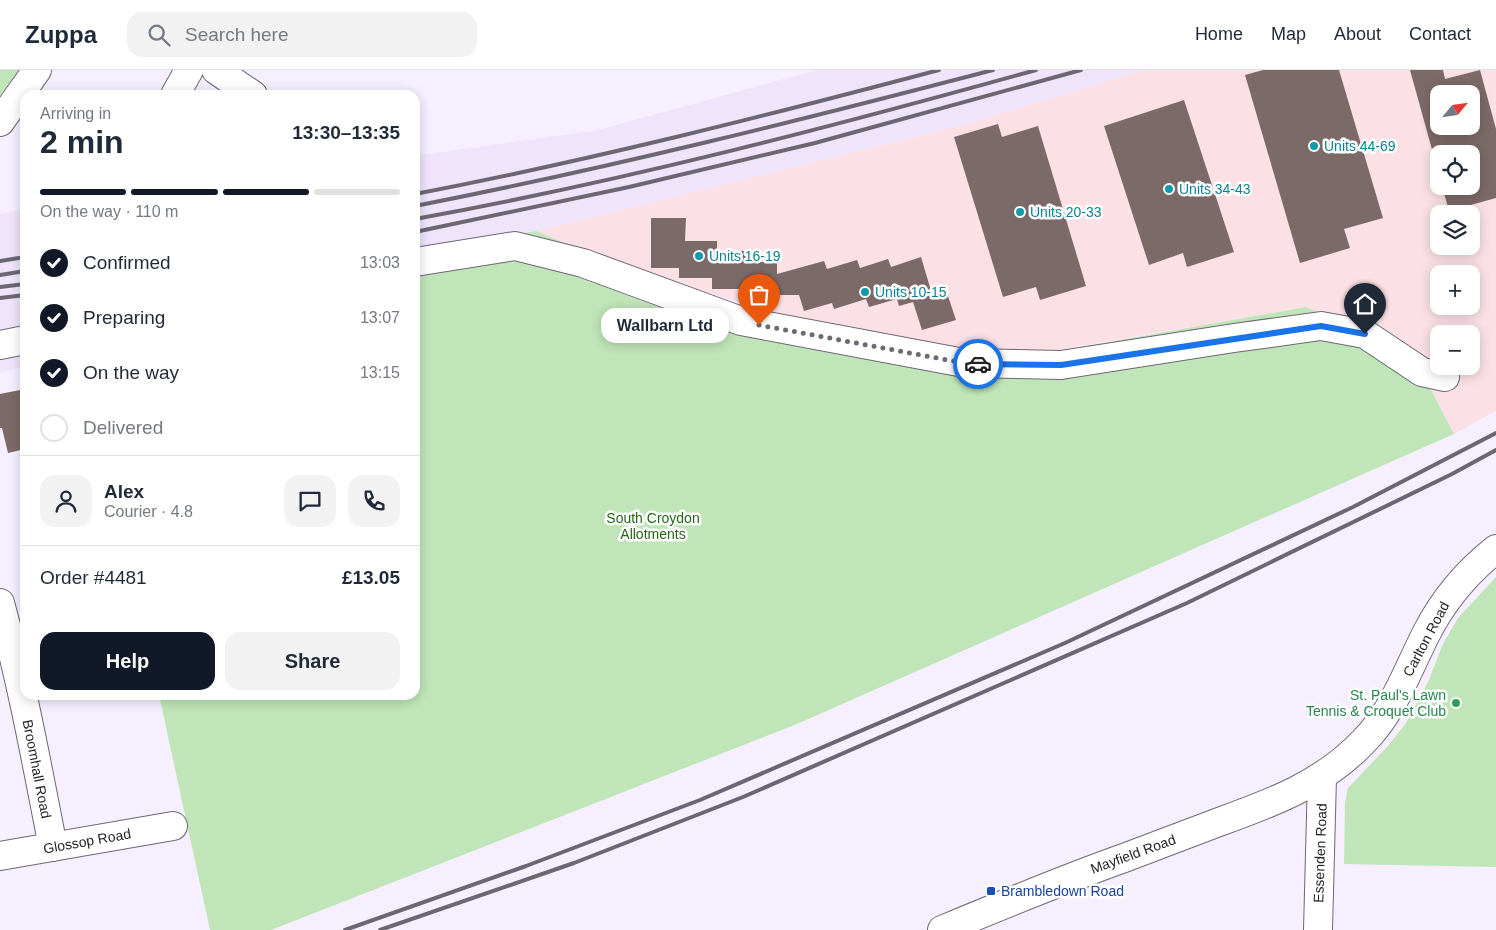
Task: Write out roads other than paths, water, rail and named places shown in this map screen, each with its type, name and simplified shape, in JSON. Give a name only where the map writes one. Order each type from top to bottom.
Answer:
[{"type":"street","points":[[23,90],[37,70]]},
{"type":"street","points":[[178,90],[189,70]]},
{"type":"street","points":[[216,70],[246,90]]},
{"type":"street","points":[[0,122],[20,94]]},
{"type":"street","points":[[420,261],[514,246],[583,264],[741,321],[964,363],[1061,365],[1321,326],[1365,334],[1422,372],[1445,377]]},
{"type":"street","points":[[0,344],[20,341]]},
{"type":"street","name":"Carlton Road","points":[[1322,777],[1341,763],[1382,720],[1397,696],[1424,638],[1441,607],[1470,571],[1496,549]]},
{"type":"street","name":"Broomhall Road","points":[[0,603],[20,685]]},
{"type":"street","name":"Broomhall Road","points":[[24,700],[53,847]]},
{"type":"street","name":"Mayfield Road","points":[[942,930],[1073,876],[1266,805],[1322,777]]},
{"type":"street","name":"Essenden Road","points":[[1318,930],[1322,777]]},
{"type":"street","name":"Glossop Road","points":[[0,856],[173,826]]},
{"type":"railway","points":[[420,193],[547,167],[678,136],[939,70]]},
{"type":"railway","points":[[420,205],[561,176],[849,107],[993,70]]},
{"type":"railway","points":[[420,218],[572,188],[727,152],[1036,70]]},
{"type":"railway","points":[[420,231],[629,187],[815,143],[1081,70]]},
{"type":"railway","points":[[0,261],[20,258]]},
{"type":"railway","points":[[0,275],[20,272]]},
{"type":"railway","points":[[0,287],[20,285]]},
{"type":"railway","points":[[0,298],[20,296]]},
{"type":"railway","points":[[345,930],[526,866],[700,800],[1065,643],[1353,507],[1496,433]]},
{"type":"railway","points":[[380,930],[574,863],[743,797],[1187,603],[1452,474],[1496,450]]},
{"type":"place","name":"Units 44-69","points":[[1314,146]]},
{"type":"place","name":"Units 34-43","points":[[1169,189]]},
{"type":"place","name":"Units 20-33","points":[[1020,212]]},
{"type":"place","name":"Units 16-19","points":[[699,256]]},
{"type":"place","name":"Units 10-15","points":[[865,292]]},
{"type":"place","name":"Wallbarn Ltd","points":[[759,325]]},
{"type":"place","name":"St. Paul's Lawn Tennis & Croquet Club","points":[[1456,703]]},
{"type":"place","name":"Brambledown Road","points":[[991,891]]},
{"type":"park label","name":"South Croydon Allotments","points":[[653,526]]}]
